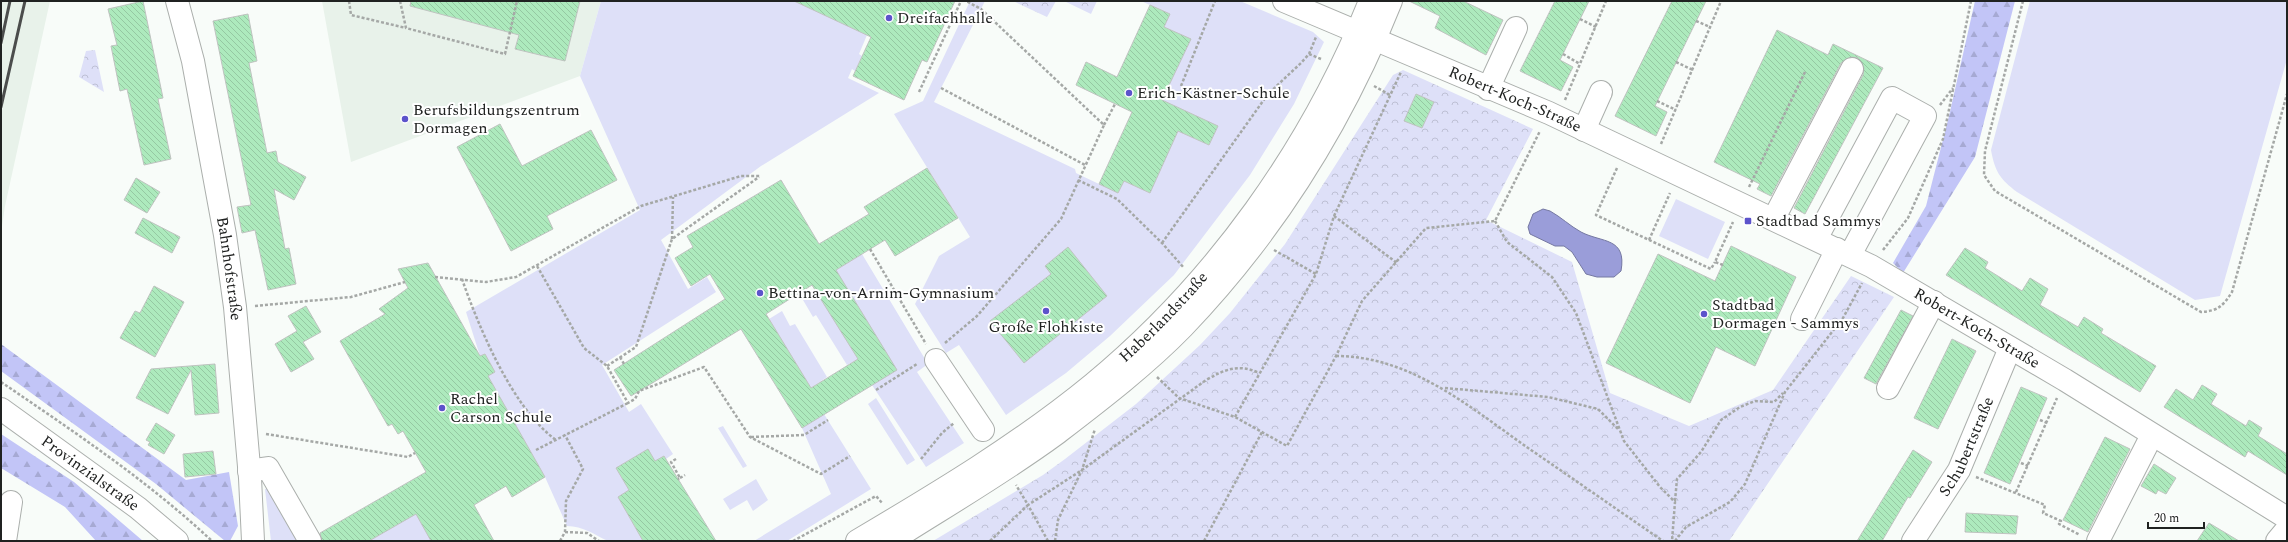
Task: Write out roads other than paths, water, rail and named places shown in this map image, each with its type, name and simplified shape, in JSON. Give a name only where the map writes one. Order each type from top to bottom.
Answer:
[{"type":"street","name":"Bahnhofstraße","points":[[177,1],[199,90],[225,235],[235,307],[254,529],[253,541]]},
{"type":"street","name":"Robert-Koch-Straße","points":[[1284,1],[1367,35],[1488,89],[1554,115],[1774,218],[1871,266],[2064,380],[2287,518]]},
{"type":"street","name":"Haberlandstraße","points":[[891,541],[1006,469],[1104,396],[1181,329],[1207,301],[1257,239],[1313,160],[1367,35],[1370,1]]},
{"type":"street","name":"Haberlandstraße","points":[[857,541],[956,480],[1063,408],[1131,350],[1169,314],[1197,284],[1242,229],[1273,184],[1367,35],[1391,1]]},
{"type":"street","points":[[1488,89],[1516,28]]},
{"type":"street","points":[[1774,218],[1852,68]]},
{"type":"street","points":[[1584,130],[1601,92]]},
{"type":"street","points":[[1802,319],[1925,116],[1892,98],[1816,239]]},
{"type":"street","points":[[1888,388],[1934,302]]},
{"type":"street","name":"Schubertstraße","points":[[1913,541],[1959,470],[2010,348]]},
{"type":"street","points":[[934,357],[983,430]]},
{"type":"street","name":"Provinzialstraße","points":[[1,409],[114,490],[177,541]]},
{"type":"street","points":[[2091,539],[2152,435]]},
{"type":"street","points":[[249,470],[268,468],[310,541]]},
{"type":"street","points":[[5,541],[11,502]]},
{"type":"street","points":[[2277,541],[2287,529]]},
{"type":"railway","points":[[1,43],[10,1]]},
{"type":"railway","points":[[1,107],[25,1]]},
{"type":"place","name":"Dreifachhalle","points":[[889,18]]},
{"type":"place","name":"Erich-Kästner-Schule","points":[[1129,93]]},
{"type":"place","name":"Berufsbildungszentrum Dormagen","points":[[405,119]]},
{"type":"place","name":"Stadtbad Sammys","points":[[1748,221]]},
{"type":"place","name":"Bettina-von-Arnim-Gymnasium","points":[[760,293]]},
{"type":"place","name":"Große Flohkiste","points":[[1046,311]]},
{"type":"place","name":"Stadtbad Dormagen - Sammys","points":[[1704,314]]},
{"type":"place","name":"Rachel Carson Schule","points":[[442,408]]}]
